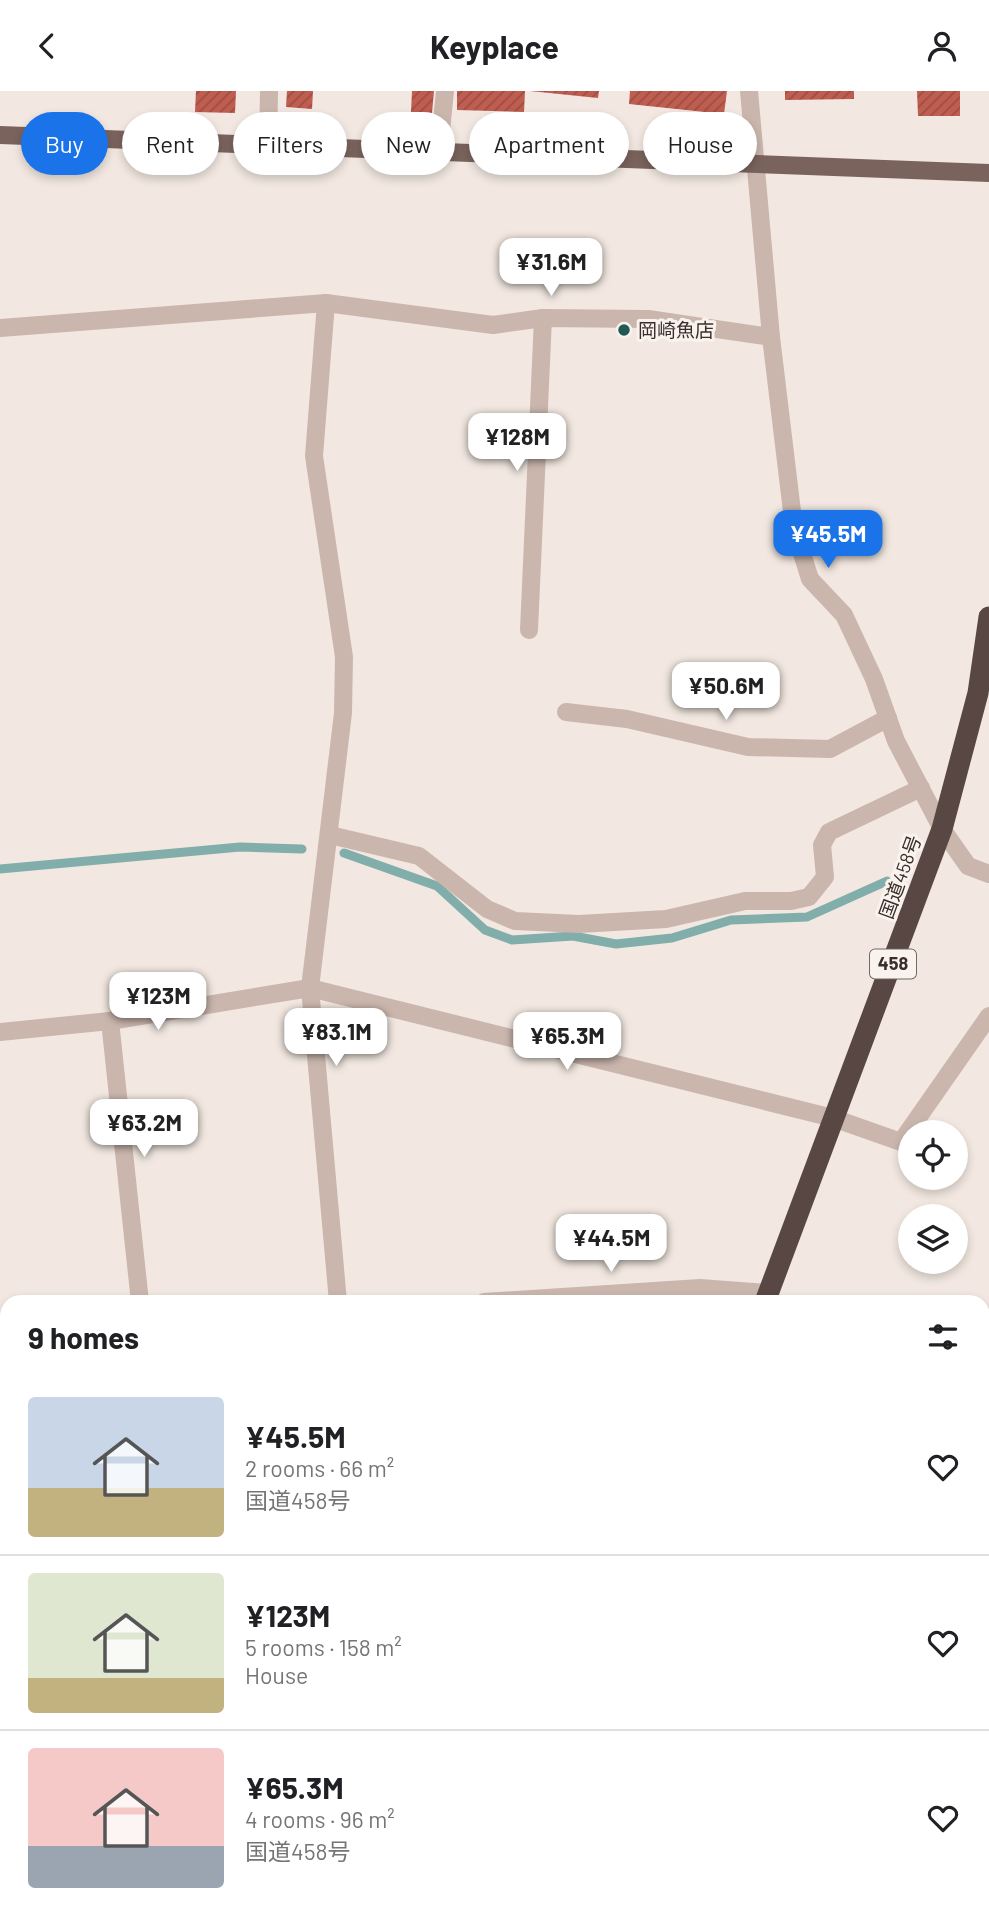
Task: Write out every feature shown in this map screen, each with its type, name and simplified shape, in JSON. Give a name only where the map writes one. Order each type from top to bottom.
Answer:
[{"type":"highway","name":"国道458号","points":[[767,1295],[942,829],[978,693],[989,617]]},
{"type":"main road","points":[[0,135],[233,144]]},
{"type":"main road","points":[[455,152],[643,158]]},
{"type":"main road","points":[[757,162],[989,173]]},
{"type":"street","points":[[269,91],[269,112]]},
{"type":"street","points":[[443,112],[445,91]]},
{"type":"street","points":[[749,91],[751,112]]},
{"type":"street","points":[[757,174],[771,337],[794,528],[810,579],[844,615],[888,718],[942,829],[968,866],[989,874]]},
{"type":"street","points":[[0,328],[326,303],[493,325],[543,318],[648,319],[771,337]]},
{"type":"street","points":[[326,303],[314,456],[344,657],[343,713],[310,988],[337,1295]]},
{"type":"street","points":[[529,630],[543,318]]},
{"type":"street","points":[[566,712],[627,719],[748,747],[830,749],[888,718]]},
{"type":"street","points":[[330,835],[419,856],[487,909],[515,921],[579,924],[666,919],[745,901],[791,901],[809,897],[825,877],[822,845],[829,832],[921,788]]},
{"type":"street","points":[[0,1032],[110,1021],[310,988],[833,1118],[901,1142],[989,1016]]},
{"type":"street","points":[[110,1021],[139,1295]]},
{"type":"street","points":[[585,1295],[700,1287],[748,1295]]},
{"type":"building","points":[[196,91],[236,91],[235,112],[195,112]]},
{"type":"building","points":[[287,91],[313,91],[312,109],[286,107]]},
{"type":"building","points":[[412,91],[434,91],[432,112],[411,112]]},
{"type":"building","points":[[457,91],[525,91],[524,112],[457,110]]},
{"type":"building","points":[[530,91],[599,91],[598,98]]},
{"type":"building","points":[[630,91],[727,91],[724,112],[629,104]]},
{"type":"building","points":[[785,91],[854,91],[854,99],[785,100]]},
{"type":"building","points":[[917,91],[960,91],[960,116],[918,116]]},
{"type":"waterway","points":[[0,869],[240,847],[302,849]]},
{"type":"waterway","points":[[344,853],[437,886],[485,930],[512,940],[573,936],[616,944],[672,938],[731,920],[807,917],[887,881]]},
{"type":"place","name":"岡崎魚店","points":[[624,330]]}]
